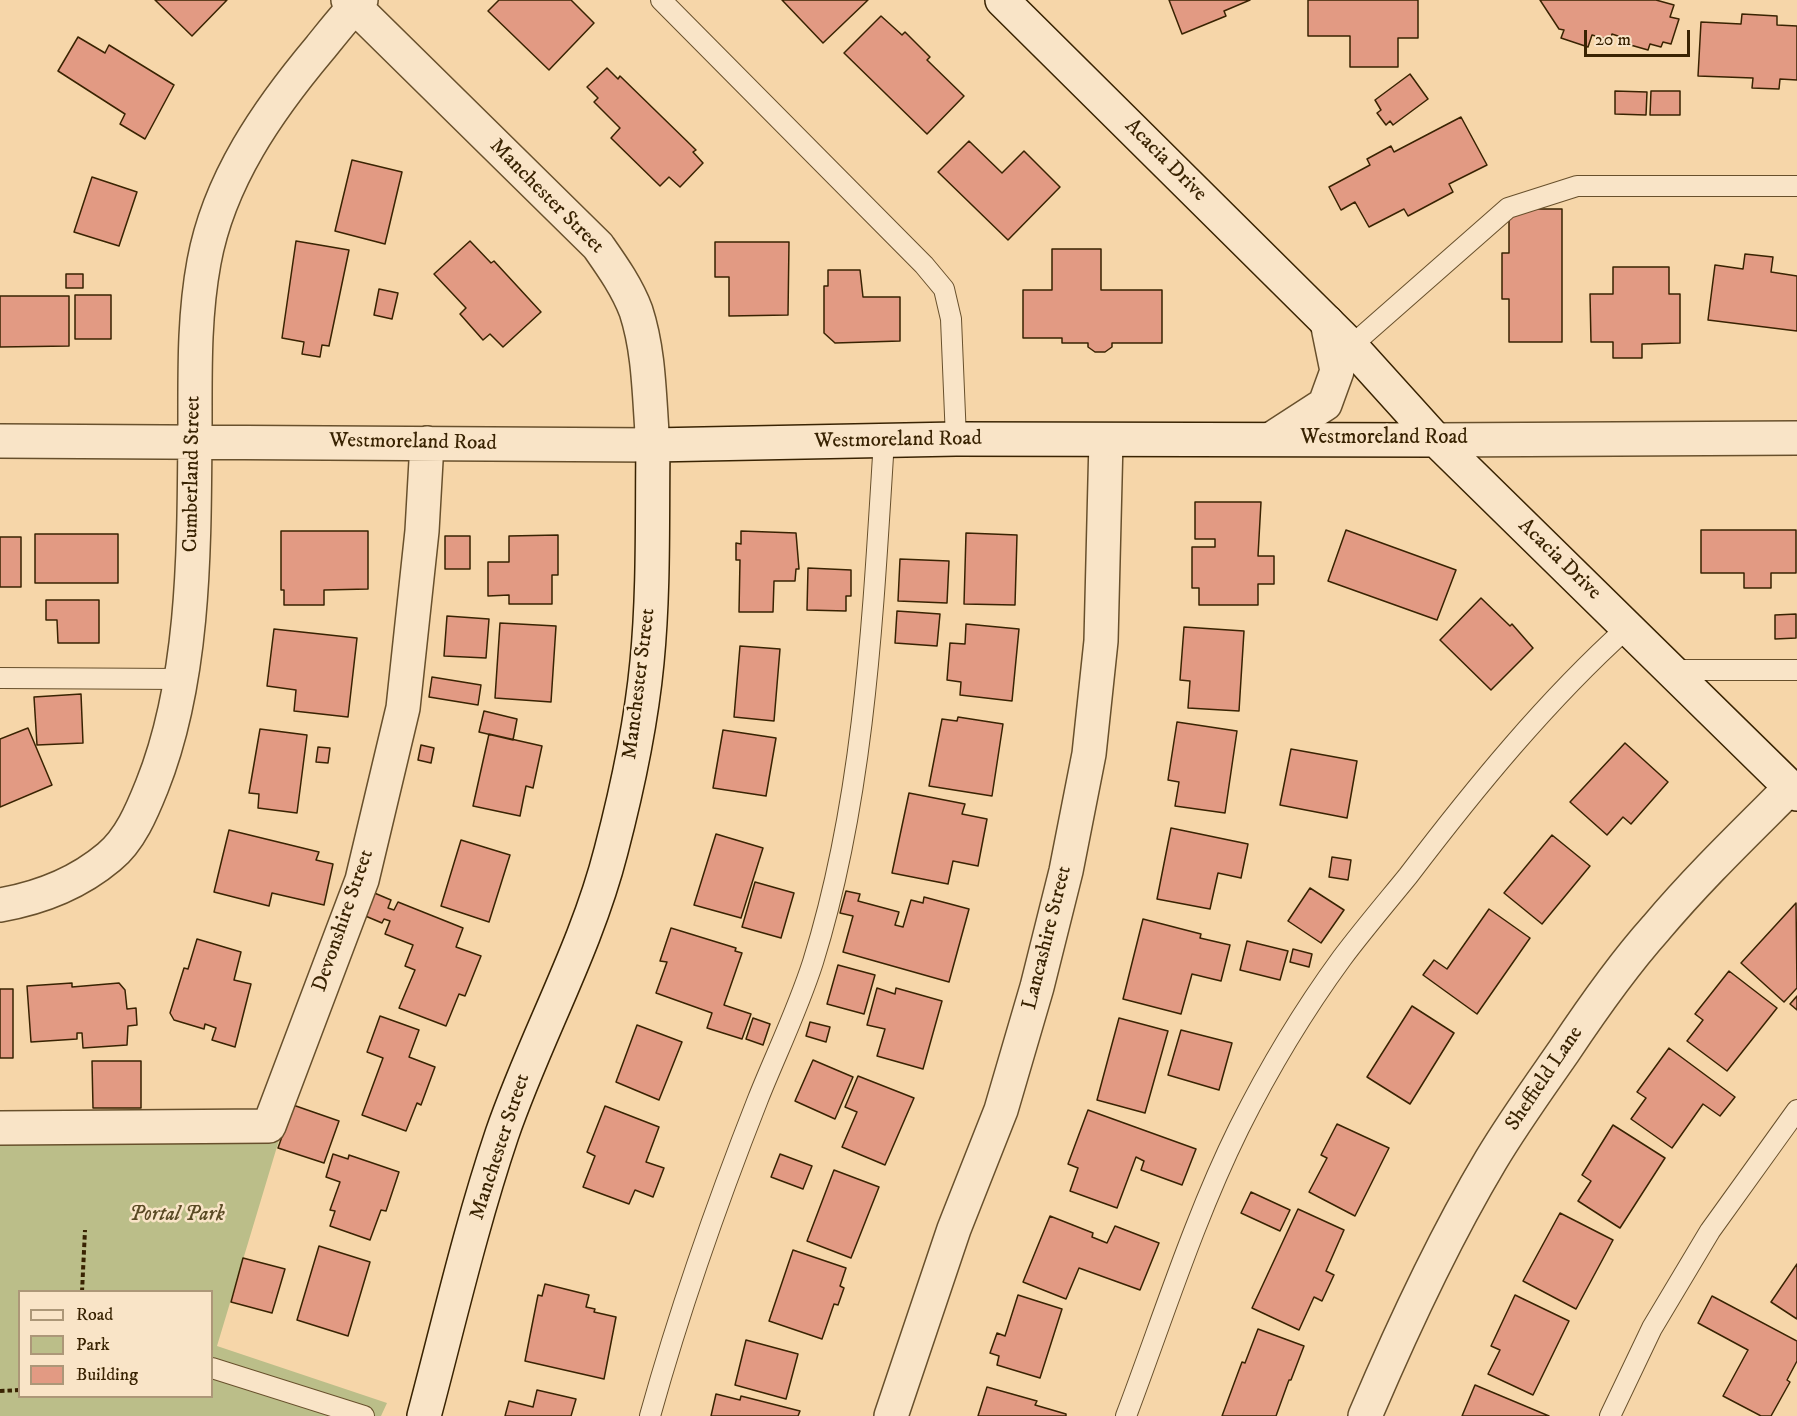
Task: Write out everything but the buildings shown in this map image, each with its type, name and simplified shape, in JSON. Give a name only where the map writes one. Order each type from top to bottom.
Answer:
[{"type":"street","name":"Acacia Drive","points":[[1002,0],[1351,346],[1436,440],[1794,790]]},
{"type":"street","name":"Cumberland Street","points":[[0,905],[35,899],[74,881],[111,856],[138,819],[167,748],[182,679],[194,517],[196,324],[204,260],[222,202],[251,141],[281,94],[354,2]]},
{"type":"street","name":"Manchester Street","points":[[354,2],[598,246],[621,278],[635,309],[645,346],[653,445],[647,663],[629,774],[611,852],[590,922],[534,1051],[502,1134],[424,1416]]},
{"type":"street","points":[[1270,439],[1325,404],[1337,371],[1327,322]]},
{"type":"street","name":"Westmoreland Road","points":[[0,441],[653,445],[956,439],[1797,438]]},
{"type":"street","name":"Lancashire Street","points":[[891,1416],[954,1229],[1001,1110],[1037,987],[1066,871],[1089,754],[1101,641],[1106,440]]},
{"type":"street","name":"Devonshire Street","points":[[0,1128],[269,1126],[362,880],[403,708],[422,531],[427,443]]},
{"type":"street","name":"Sheffield Lane","points":[[1365,1416],[1402,1329],[1452,1230],[1491,1160],[1588,1014],[1654,929],[1701,877],[1794,790]]},
{"type":"lane","points":[[661,0],[924,265],[944,289],[951,319],[956,439]]},
{"type":"lane","points":[[1351,346],[1508,208],[1577,186],[1797,186]]},
{"type":"lane","points":[[650,1416],[675,1326],[713,1217],[813,963],[837,866],[851,790],[864,687],[876,565],[884,440]]},
{"type":"lane","points":[[1126,1416],[1198,1225],[1239,1129],[1294,1032],[1342,958],[1514,744],[1597,654],[1628,627]]},
{"type":"lane","points":[[1672,670],[1797,670]]},
{"type":"lane","points":[[0,678],[182,679]]},
{"type":"lane","points":[[1610,1416],[1652,1328],[1710,1232],[1797,1110]]},
{"type":"lane","points":[[213,1368],[364,1416]]},
{"type":"path","points":[[82,1290],[85,1230]]},
{"type":"path","points":[[0,1391],[18,1390]]},
{"type":"green space","name":"Portal Park","points":[[279,1140],[217,1346],[387,1403],[381,1416],[0,1416],[0,1142]]}]
